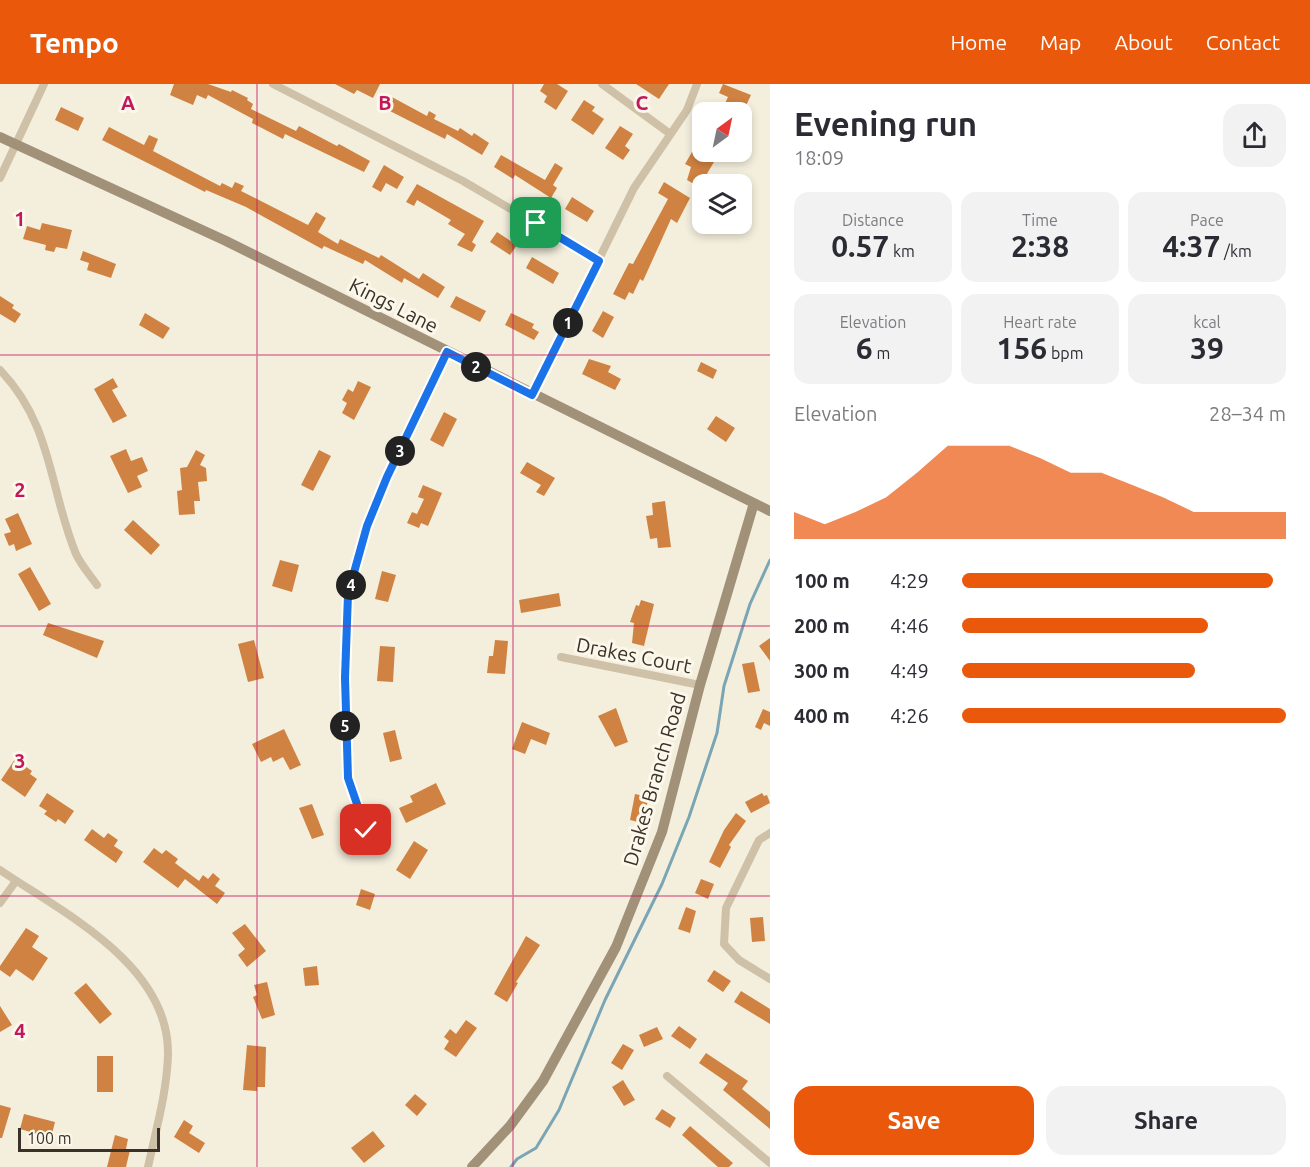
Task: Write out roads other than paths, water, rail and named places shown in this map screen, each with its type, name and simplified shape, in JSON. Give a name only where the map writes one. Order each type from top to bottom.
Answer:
[{"type":"street","points":[[0,178],[44,84]]},
{"type":"street","points":[[273,84],[463,181],[599,261]]},
{"type":"street","points":[[602,84],[669,133]]},
{"type":"street","points":[[532,395],[634,188],[669,133],[687,110],[697,84]]},
{"type":"street","name":"Kings Lane","points":[[0,137],[225,241],[770,511]]},
{"type":"street","points":[[366,830],[348,778],[345,686],[348,594],[367,526],[387,477],[447,352]]},
{"type":"street","points":[[0,369],[20,391],[42,439],[77,556],[97,585]]},
{"type":"street","name":"Drakes Branch Road","points":[[471,1167],[510,1126],[543,1081],[616,947],[662,832],[700,685],[754,503]]},
{"type":"street","name":"Drakes Court","points":[[561,657],[700,685]]},
{"type":"street","points":[[770,833],[759,840],[726,908],[723,926],[724,944],[739,960],[770,979]]},
{"type":"street","points":[[0,870],[117,953],[139,974],[155,997],[165,1025],[168,1053],[165,1088],[148,1167]]},
{"type":"street","points":[[0,903],[16,881]]},
{"type":"street","points":[[667,1076],[770,1163]]},
{"type":"waterway","points":[[511,1167],[517,1159],[536,1148],[559,1110],[605,1000],[662,884],[689,817],[717,733],[724,686],[750,604],[770,560]]}]
